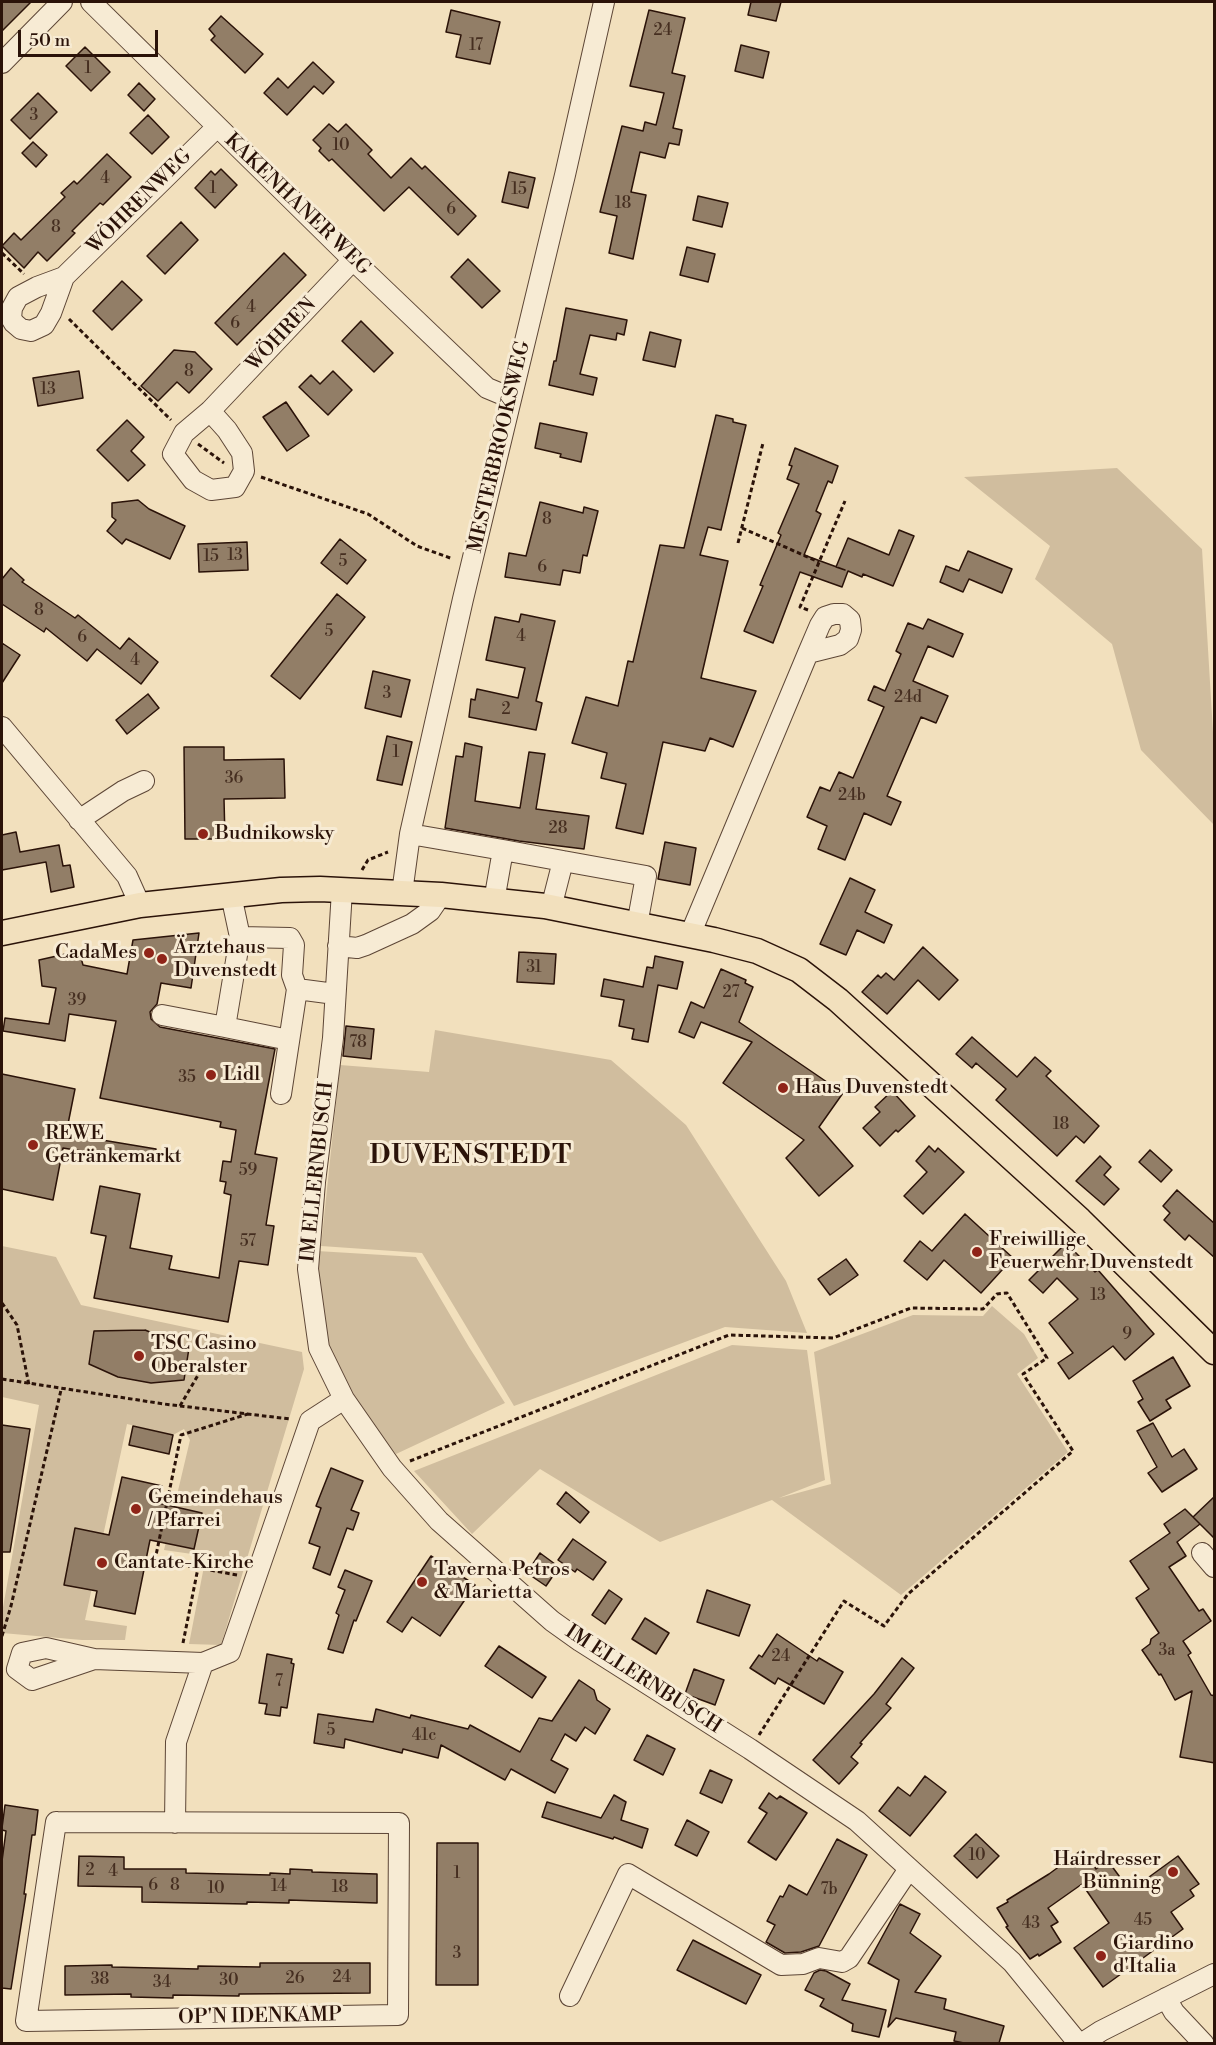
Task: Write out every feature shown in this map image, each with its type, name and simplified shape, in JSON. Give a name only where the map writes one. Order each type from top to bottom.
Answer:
[{"type":"main road","points":[[2,933],[140,905],[305,889],[350,890],[441,895],[551,908],[690,935],[757,951],[800,970],[819,983],[1080,1220],[1215,1352]]},
{"type":"street","points":[[2,63],[62,2]]},
{"type":"street","name":"KAKENHANER WEG","points":[[91,2],[353,260],[487,388],[511,398]]},
{"type":"street","name":"MESTERBROOKSWEG","points":[[402,893],[409,840],[604,2]]},
{"type":"street","name":"WÖHRENWEG","points":[[64,277],[217,127]]},
{"type":"street","name":"WÖHREN","points":[[210,411],[353,260]]},
{"type":"street","points":[[690,935],[808,653],[825,617],[843,614],[850,620],[851,630],[848,639],[840,645],[808,653]]},
{"type":"street","points":[[2,727],[127,876],[140,905]]},
{"type":"street","points":[[79,820],[123,791],[144,781]]},
{"type":"street","points":[[409,840],[503,850],[646,876],[637,924]]},
{"type":"street","points":[[494,901],[503,850]]},
{"type":"street","points":[[551,908],[562,861]]},
{"type":"street","name":"IM ELLERNBUSCH","points":[[350,890],[338,946],[333,1038],[315,1182],[308,1269],[319,1347],[344,1399],[392,1468],[439,1521],[552,1621],[857,1821],[1012,1962],[1080,2043]]},
{"type":"street","points":[[225,1027],[240,937],[231,895]]},
{"type":"street","points":[[338,946],[357,948],[412,924],[430,911],[441,895]]},
{"type":"street","points":[[240,937],[290,938],[294,945],[292,975],[297,989],[282,1094]]},
{"type":"street","points":[[297,989],[335,994]]},
{"type":"street","points":[[162,1015],[290,1040]]},
{"type":"street","points":[[94,1659],[203,1664],[230,1652],[310,1421],[344,1399]]},
{"type":"street","points":[[175,1823],[176,1742],[203,1664]]},
{"type":"street","name":"OP'N IDENKAMP","points":[[56,1822],[175,1823],[399,1823],[398,2015],[26,2021],[56,1822]]},
{"type":"street","points":[[570,1996],[628,1874],[781,1965],[803,1964],[819,1958],[842,1962],[849,1958],[909,1869]]},
{"type":"street","points":[[1080,2043],[1215,1974]]},
{"type":"street","points":[[1166,1998],[1174,2012],[1204,2043]]},
{"type":"path","points":[[738,543],[763,443]]},
{"type":"path","points":[[825,617],[800,607],[844,501]]},
{"type":"path","points":[[742,528],[819,562]]},
{"type":"path","points":[[350,890],[368,860],[409,840]]},
{"type":"path","points":[[392,1468],[729,1335],[833,1338],[910,1308],[983,1309],[997,1294],[1007,1293],[1047,1358],[1023,1374],[1073,1452],[908,1594],[884,1626],[844,1601],[750,1749]]},
{"type":"path","points":[[2,1303],[17,1325],[29,1385]]},
{"type":"path","points":[[180,1406],[201,1370]]},
{"type":"path","points":[[2,1379],[61,1390],[310,1421]]},
{"type":"path","points":[[2,1636],[61,1390]]},
{"type":"path","points":[[219,1572],[155,1560],[181,1435],[249,1414]]},
{"type":"path","points":[[183,1642],[198,1568]]},
{"type":"shaded area","points":[[1117,468],[1202,549],[1214,749],[1214,825],[1141,750],[1112,644],[1035,579],[1050,546],[964,477]]},
{"type":"shaded area","points":[[435,1030],[611,1060],[686,1125],[786,1281],[807,1333],[725,1327],[514,1406],[422,1253],[321,1246],[340,1065],[429,1072]]},
{"type":"shaded area","points":[[2,1246],[56,1257],[81,1305],[302,1352],[304,1369],[221,1645],[189,1644],[206,1556],[164,1550],[190,1440],[184,1429],[173,1435],[127,1424],[85,1620],[127,1626],[125,1640],[82,1640],[2,1633],[2,1613],[39,1405],[2,1397]]},
{"type":"shaded area","points":[[317,1251],[416,1257],[505,1403],[396,1454],[369,1422],[328,1356],[316,1263]]},
{"type":"shaded area","points":[[992,1306],[1024,1334],[1038,1358],[1017,1374],[1068,1452],[901,1595],[772,1500],[660,1542],[540,1469],[472,1534],[414,1471],[732,1345],[807,1350],[825,1480],[779,1498],[831,1484],[814,1352],[913,1315],[983,1316]]},
{"type":"building","points":[[2,2],[31,2],[2,31]]},
{"type":"building","points":[[751,2],[781,2],[776,21],[748,15]]},
{"type":"building","points":[[451,10],[500,22],[490,64],[456,57],[461,35],[446,32]]},
{"type":"building","points":[[649,10],[685,18],[672,73],[685,76],[673,128],[682,130],[679,145],[669,143],[665,158],[640,152],[631,192],[646,195],[633,259],[609,253],[617,216],[600,212],[622,126],[643,131],[645,122],[656,125],[664,93],[630,86]]},
{"type":"building","points":[[221,16],[263,54],[245,73],[211,40],[215,36],[209,29]]},
{"type":"building","points":[[741,45],[769,52],[763,78],[735,71]]},
{"type":"building","points":[[85,47],[110,72],[91,91],[66,66]]},
{"type":"building","points":[[313,62],[334,82],[323,94],[314,86],[287,115],[264,93],[278,78],[288,88]]},
{"type":"building","points":[[139,83],[155,99],[144,111],[128,95]]},
{"type":"building","points":[[38,93],[57,112],[30,139],[11,120]]},
{"type":"building","points":[[148,115],[169,137],[152,154],[130,133]]},
{"type":"building","points":[[329,124],[338,132],[346,124],[372,150],[368,154],[391,178],[411,158],[422,169],[425,166],[476,216],[458,235],[409,187],[384,211],[332,159],[329,161],[319,151],[321,148],[313,140]]},
{"type":"building","points":[[33,142],[47,155],[36,167],[22,153]]},
{"type":"building","points":[[107,154],[131,177],[72,231],[75,233],[47,261],[38,252],[24,268],[2,246],[14,233],[21,240],[65,197],[61,193],[74,181],[77,184]]},
{"type":"building","points":[[221,169],[237,185],[215,208],[195,188],[211,171],[215,175]]},
{"type":"building","points":[[509,172],[535,178],[528,208],[502,202]]},
{"type":"building","points":[[698,196],[728,203],[722,227],[693,220]]},
{"type":"building","points":[[181,222],[198,240],[165,274],[147,256]]},
{"type":"building","points":[[687,247],[715,254],[708,282],[680,275]]},
{"type":"building","points":[[284,253],[306,275],[237,345],[215,323]]},
{"type":"building","points":[[468,259],[500,291],[482,308],[451,277]]},
{"type":"building","points":[[122,281],[142,300],[112,330],[93,311]]},
{"type":"building","points":[[566,308],[627,320],[624,335],[617,333],[616,340],[590,335],[580,374],[597,378],[593,395],[549,385]]},
{"type":"building","points":[[361,321],[393,353],[374,372],[342,341]]},
{"type":"building","points":[[650,332],[681,340],[675,367],[643,360]]},
{"type":"building","points":[[174,350],[195,352],[212,369],[189,393],[177,382],[158,401],[141,386]]},
{"type":"building","points":[[79,371],[83,398],[38,406],[33,378]]},
{"type":"building","points":[[333,371],[352,390],[328,415],[299,387],[311,375],[320,384]]},
{"type":"building","points":[[286,402],[309,436],[287,451],[263,417]]},
{"type":"building","points":[[716,415],[746,425],[721,530],[708,527],[700,555],[728,561],[701,678],[756,691],[733,747],[710,738],[705,751],[663,742],[643,834],[616,828],[626,784],[601,778],[607,753],[572,743],[586,697],[618,706],[628,661],[633,662],[660,545],[684,548]]},
{"type":"building","points":[[127,420],[144,437],[131,451],[145,465],[128,481],[97,450]]},
{"type":"building","points":[[540,423],[587,433],[581,462],[560,457],[561,454],[535,448]]},
{"type":"building","points":[[795,448],[838,466],[832,483],[828,481],[816,511],[821,514],[804,555],[836,567],[848,538],[889,555],[899,530],[914,536],[893,586],[863,574],[862,577],[848,571],[842,587],[800,572],[773,643],[744,631],[781,535],[778,533],[799,484],[787,479]]},
{"type":"building","points":[[138,500],[149,509],[185,526],[170,559],[126,539],[122,544],[107,531],[116,520],[112,517],[112,503]]},
{"type":"building","points":[[540,502],[583,513],[584,507],[598,511],[587,556],[583,555],[580,573],[563,570],[560,585],[505,577],[509,553],[526,556]]},
{"type":"building","points":[[340,539],[366,560],[347,584],[321,563]]},
{"type":"building","points":[[247,542],[248,570],[199,572],[198,544]]},
{"type":"building","points":[[968,551],[1012,569],[1002,593],[969,579],[963,592],[940,582],[946,566],[959,571]]},
{"type":"building","points":[[11,568],[24,580],[22,582],[75,618],[78,615],[120,649],[129,638],[158,662],[141,684],[97,649],[87,661],[46,628],[44,632],[2,604],[2,579]]},
{"type":"building","points":[[337,594],[365,617],[300,699],[271,676]]},
{"type":"building","points":[[521,614],[555,621],[536,701],[542,703],[536,730],[469,717],[471,699],[475,700],[477,689],[518,698],[525,668],[486,660],[495,617],[519,622]]},
{"type":"building","points":[[928,619],[963,634],[953,657],[928,646],[913,681],[948,696],[936,723],[921,717],[887,796],[901,802],[891,825],[864,813],[845,860],[818,849],[827,826],[807,817],[820,787],[830,791],[839,772],[853,778],[884,707],[868,700],[874,686],[885,691],[901,654],[896,651],[908,623],[923,629]]},
{"type":"building","points":[[2,643],[20,655],[2,683]]},
{"type":"building","points":[[373,671],[410,680],[401,717],[365,708]]},
{"type":"building","points":[[148,694],[159,708],[127,734],[116,720]]},
{"type":"building","points":[[387,736],[412,742],[402,785],[377,780]]},
{"type":"building","points":[[465,743],[482,747],[475,801],[520,808],[529,752],[545,754],[536,809],[589,816],[584,849],[445,828],[456,756],[463,757]]},
{"type":"building","points":[[184,747],[224,747],[224,760],[284,759],[285,798],[224,799],[225,839],[185,839]]},
{"type":"building","points":[[16,832],[20,852],[59,845],[63,866],[70,865],[74,887],[51,892],[46,862],[2,870],[2,835]]},
{"type":"building","points":[[665,842],[696,848],[690,885],[658,879]]},
{"type":"building","points":[[850,878],[875,890],[865,912],[892,925],[884,943],[857,930],[846,955],[820,944]]},
{"type":"building","points":[[199,933],[191,988],[161,983],[157,1004],[150,1012],[151,1019],[160,1027],[275,1049],[255,1154],[277,1158],[266,1225],[274,1226],[268,1265],[239,1261],[228,1322],[94,1298],[106,1236],[91,1233],[100,1186],[140,1194],[130,1248],[172,1256],[169,1269],[219,1278],[231,1195],[224,1193],[226,1182],[220,1181],[223,1161],[231,1162],[236,1130],[220,1127],[221,1122],[100,1098],[116,1021],[69,1014],[65,1041],[3,1031],[5,1018],[49,1024],[56,988],[42,986],[39,960],[79,951],[83,965],[127,974],[133,940]]},
{"type":"building","points":[[923,947],[958,980],[939,1000],[918,980],[887,1014],[862,992],[878,975],[881,978],[886,973],[894,980]]},
{"type":"building","points":[[519,952],[556,954],[554,984],[517,982]]},
{"type":"building","points":[[655,956],[683,962],[677,989],[658,985],[648,1042],[632,1039],[634,1029],[619,1026],[624,1000],[601,996],[604,979],[643,987],[647,967],[653,968]]},
{"type":"building","points":[[721,969],[746,980],[745,983],[753,987],[739,1022],[843,1093],[819,1127],[853,1166],[819,1196],[786,1158],[804,1140],[723,1083],[752,1042],[701,1022],[694,1038],[679,1032],[691,1002],[704,1008]]},
{"type":"building","points":[[346,1026],[374,1029],[371,1059],[343,1056]]},
{"type":"building","points":[[972,1037],[1017,1077],[1035,1057],[1051,1071],[1046,1076],[1099,1126],[1084,1143],[1076,1136],[1057,1156],[996,1100],[1006,1089],[976,1063],[972,1068],[956,1054]]},
{"type":"building","name":"REWE Getränkemarkt","points":[[2,1074],[75,1089],[66,1134],[156,1149],[154,1163],[63,1148],[53,1200],[2,1189]]},
{"type":"building","points":[[892,1091],[915,1116],[880,1146],[863,1128],[880,1112],[875,1107]]},
{"type":"building","points":[[929,1146],[935,1152],[938,1148],[964,1172],[923,1214],[904,1196],[927,1172],[916,1161]]},
{"type":"building","points":[[1150,1150],[1172,1170],[1161,1182],[1139,1162]]},
{"type":"building","points":[[1100,1156],[1111,1167],[1104,1175],[1119,1189],[1104,1205],[1076,1181]]},
{"type":"building","points":[[1177,1190],[1215,1224],[1215,1258],[1189,1235],[1185,1240],[1164,1220],[1170,1213],[1163,1206]]},
{"type":"building","name":"Freiwillige Feuerwehr Duvenstedt","points":[[965,1214],[1013,1258],[981,1293],[944,1260],[927,1280],[904,1261],[920,1241],[932,1251]]},
{"type":"building","points":[[1066,1243],[1095,1272],[1098,1270],[1154,1334],[1125,1360],[1113,1346],[1069,1379],[1058,1363],[1073,1353],[1049,1323],[1078,1299],[1057,1278],[1043,1293],[1029,1280]]},
{"type":"building","points":[[846,1259],[858,1275],[830,1295],[818,1279]]},
{"type":"building","name":"TSC Casino Oberalster","points":[[145,1330],[189,1348],[184,1380],[151,1383],[118,1377],[89,1364],[94,1331]]},
{"type":"building","points":[[1173,1357],[1190,1386],[1166,1400],[1171,1408],[1150,1421],[1138,1402],[1143,1399],[1133,1381]]},
{"type":"building","points":[[1153,1423],[1172,1457],[1184,1449],[1197,1469],[1162,1492],[1148,1473],[1157,1467],[1137,1431]]},
{"type":"building","points":[[2,1425],[30,1429],[10,1552],[2,1552]]},
{"type":"building","points":[[133,1426],[173,1435],[169,1454],[129,1445]]},
{"type":"building","points":[[331,1468],[363,1481],[351,1510],[359,1513],[353,1530],[347,1528],[330,1575],[313,1568],[320,1547],[309,1543],[321,1508],[316,1506]]},
{"type":"building","points":[[122,1477],[162,1486],[158,1503],[202,1513],[194,1549],[150,1540],[135,1614],[94,1606],[97,1591],[64,1585],[75,1528],[109,1535]]},
{"type":"building","points":[[566,1492],[589,1512],[580,1523],[557,1504]]},
{"type":"building","points":[[1215,1496],[1215,1539],[1200,1524],[1177,1542],[1186,1556],[1169,1567],[1199,1611],[1203,1609],[1211,1621],[1183,1641],[1191,1653],[1188,1655],[1211,1695],[1215,1696],[1215,1763],[1180,1757],[1192,1691],[1175,1700],[1161,1674],[1159,1675],[1142,1650],[1159,1633],[1136,1598],[1149,1589],[1130,1561],[1170,1533],[1164,1524],[1185,1509],[1193,1517]]},
{"type":"building","points":[[573,1539],[606,1562],[593,1580],[577,1569],[575,1572],[558,1560]]},
{"type":"building","points":[[540,1553],[559,1567],[546,1586],[527,1573]]},
{"type":"building","points":[[431,1556],[475,1585],[440,1636],[412,1617],[402,1632],[387,1622]]},
{"type":"building","points":[[345,1570],[372,1581],[356,1621],[354,1620],[343,1653],[328,1649],[339,1615],[336,1613],[345,1590],[338,1587]]},
{"type":"building","points":[[609,1590],[622,1599],[605,1624],[592,1615]]},
{"type":"building","points":[[707,1590],[750,1605],[739,1636],[697,1622]]},
{"type":"building","points":[[645,1618],[669,1633],[656,1654],[632,1639]]},
{"type":"building","points":[[777,1634],[817,1661],[819,1658],[843,1672],[824,1704],[778,1678],[775,1684],[750,1668],[759,1655],[762,1657]]},
{"type":"building","points":[[499,1646],[546,1677],[532,1698],[485,1666]]},
{"type":"building","points":[[267,1654],[292,1659],[291,1663],[294,1664],[287,1708],[281,1707],[280,1716],[265,1714],[267,1704],[259,1703]]},
{"type":"building","points":[[902,1658],[914,1668],[886,1704],[891,1708],[860,1743],[862,1744],[851,1757],[858,1763],[839,1784],[813,1760],[874,1694]]},
{"type":"building","points":[[694,1669],[724,1680],[715,1705],[685,1694]]},
{"type":"building","points":[[579,1680],[594,1690],[597,1700],[610,1709],[595,1734],[585,1727],[576,1741],[565,1734],[551,1760],[568,1769],[555,1793],[511,1769],[505,1780],[441,1745],[438,1758],[403,1749],[402,1753],[345,1739],[344,1748],[314,1743],[318,1714],[373,1722],[376,1709],[468,1729],[470,1725],[520,1752],[539,1718],[552,1721]]},
{"type":"building","points":[[647,1735],[675,1749],[663,1775],[634,1760]]},
{"type":"building","points":[[710,1770],[732,1780],[722,1803],[700,1793]]},
{"type":"building","points":[[925,1776],[946,1792],[910,1836],[879,1811],[898,1787],[910,1796]]},
{"type":"building","points":[[769,1793],[777,1799],[780,1796],[807,1813],[776,1860],[748,1842],[767,1813],[759,1808]]},
{"type":"building","points":[[614,1795],[626,1802],[621,1820],[648,1829],[642,1848],[614,1837],[613,1839],[542,1817],[547,1802],[601,1818]]},
{"type":"building","points":[[5,1805],[38,1810],[35,1835],[32,1835],[24,1894],[26,1894],[11,1989],[2,1988],[2,1861],[6,1831],[2,1828]]},
{"type":"building","points":[[687,1820],[709,1832],[697,1856],[675,1845]]},
{"type":"building","points":[[976,1834],[999,1856],[977,1878],[954,1856]]},
{"type":"building","points":[[837,1839],[867,1855],[819,1946],[801,1952],[785,1953],[766,1942],[775,1925],[767,1921],[780,1896],[783,1897],[789,1885],[807,1895]]},
{"type":"building","points":[[437,1843],[478,1843],[478,1985],[436,1985]]},
{"type":"building","points":[[1083,1849],[1096,1869],[1108,1861],[1125,1884],[1133,1878],[1138,1885],[1178,1856],[1199,1884],[1190,1890],[1194,1896],[1171,1912],[1183,1929],[1103,1987],[1074,1948],[1109,1923],[1082,1884],[1048,1908],[1058,1922],[1051,1926],[1061,1942],[1030,1959],[1006,1927],[1008,1926],[997,1908]]},
{"type":"building","points":[[79,1856],[124,1857],[124,1869],[186,1869],[186,1873],[270,1875],[270,1873],[290,1874],[290,1869],[377,1874],[377,1903],[289,1900],[289,1903],[247,1902],[247,1904],[142,1902],[142,1887],[78,1886]]},
{"type":"building","points":[[900,1904],[920,1914],[910,1933],[941,1956],[915,1992],[946,1999],[944,2009],[1004,2026],[999,2043],[954,2041],[956,2032],[896,2018],[888,2027],[899,1980],[868,1963]]},
{"type":"building","points":[[693,1940],[761,1975],[746,2004],[677,1970]]},
{"type":"building","points":[[260,1963],[370,1963],[370,1993],[173,1995],[173,1998],[131,1997],[131,1994],[65,1995],[65,1966],[112,1965],[112,1967],[198,1969],[198,1966],[260,1967]]},
{"type":"building","points":[[820,1970],[850,1984],[842,2000],[886,2010],[879,2037],[852,2031],[853,2024],[820,2006],[824,1999],[805,1990],[814,1973]]},
{"type":"place","name":"Budnikowsky","points":[[203,834]]},
{"type":"place","name":"CadaMes","points":[[149,953]]},
{"type":"place","name":"Ärztehaus Duvenstedt","points":[[162,959]]},
{"type":"place","name":"Lidl","points":[[211,1075]]},
{"type":"place","name":"Haus Duvenstedt","points":[[783,1088]]},
{"type":"place","name":"REWE Getränkemarkt","points":[[33,1145]]},
{"type":"place","name":"Freiwillige Feuerwehr Duvenstedt","points":[[977,1252]]},
{"type":"place","name":"TSC Casino Oberalster","points":[[139,1356]]},
{"type":"place","name":"Gemeindehaus / Pfarrei","points":[[136,1509]]},
{"type":"place","name":"Cantate-Kirche","points":[[102,1563]]},
{"type":"place","name":"Taverna Petros & Marietta","points":[[422,1582]]},
{"type":"place","name":"Hairdresser Bünning","points":[[1173,1872]]},
{"type":"place","name":"Giardino d'Italia","points":[[1101,1956]]},
{"type":"district","name":"DUVENSTEDT","points":[[471,1157]]}]
